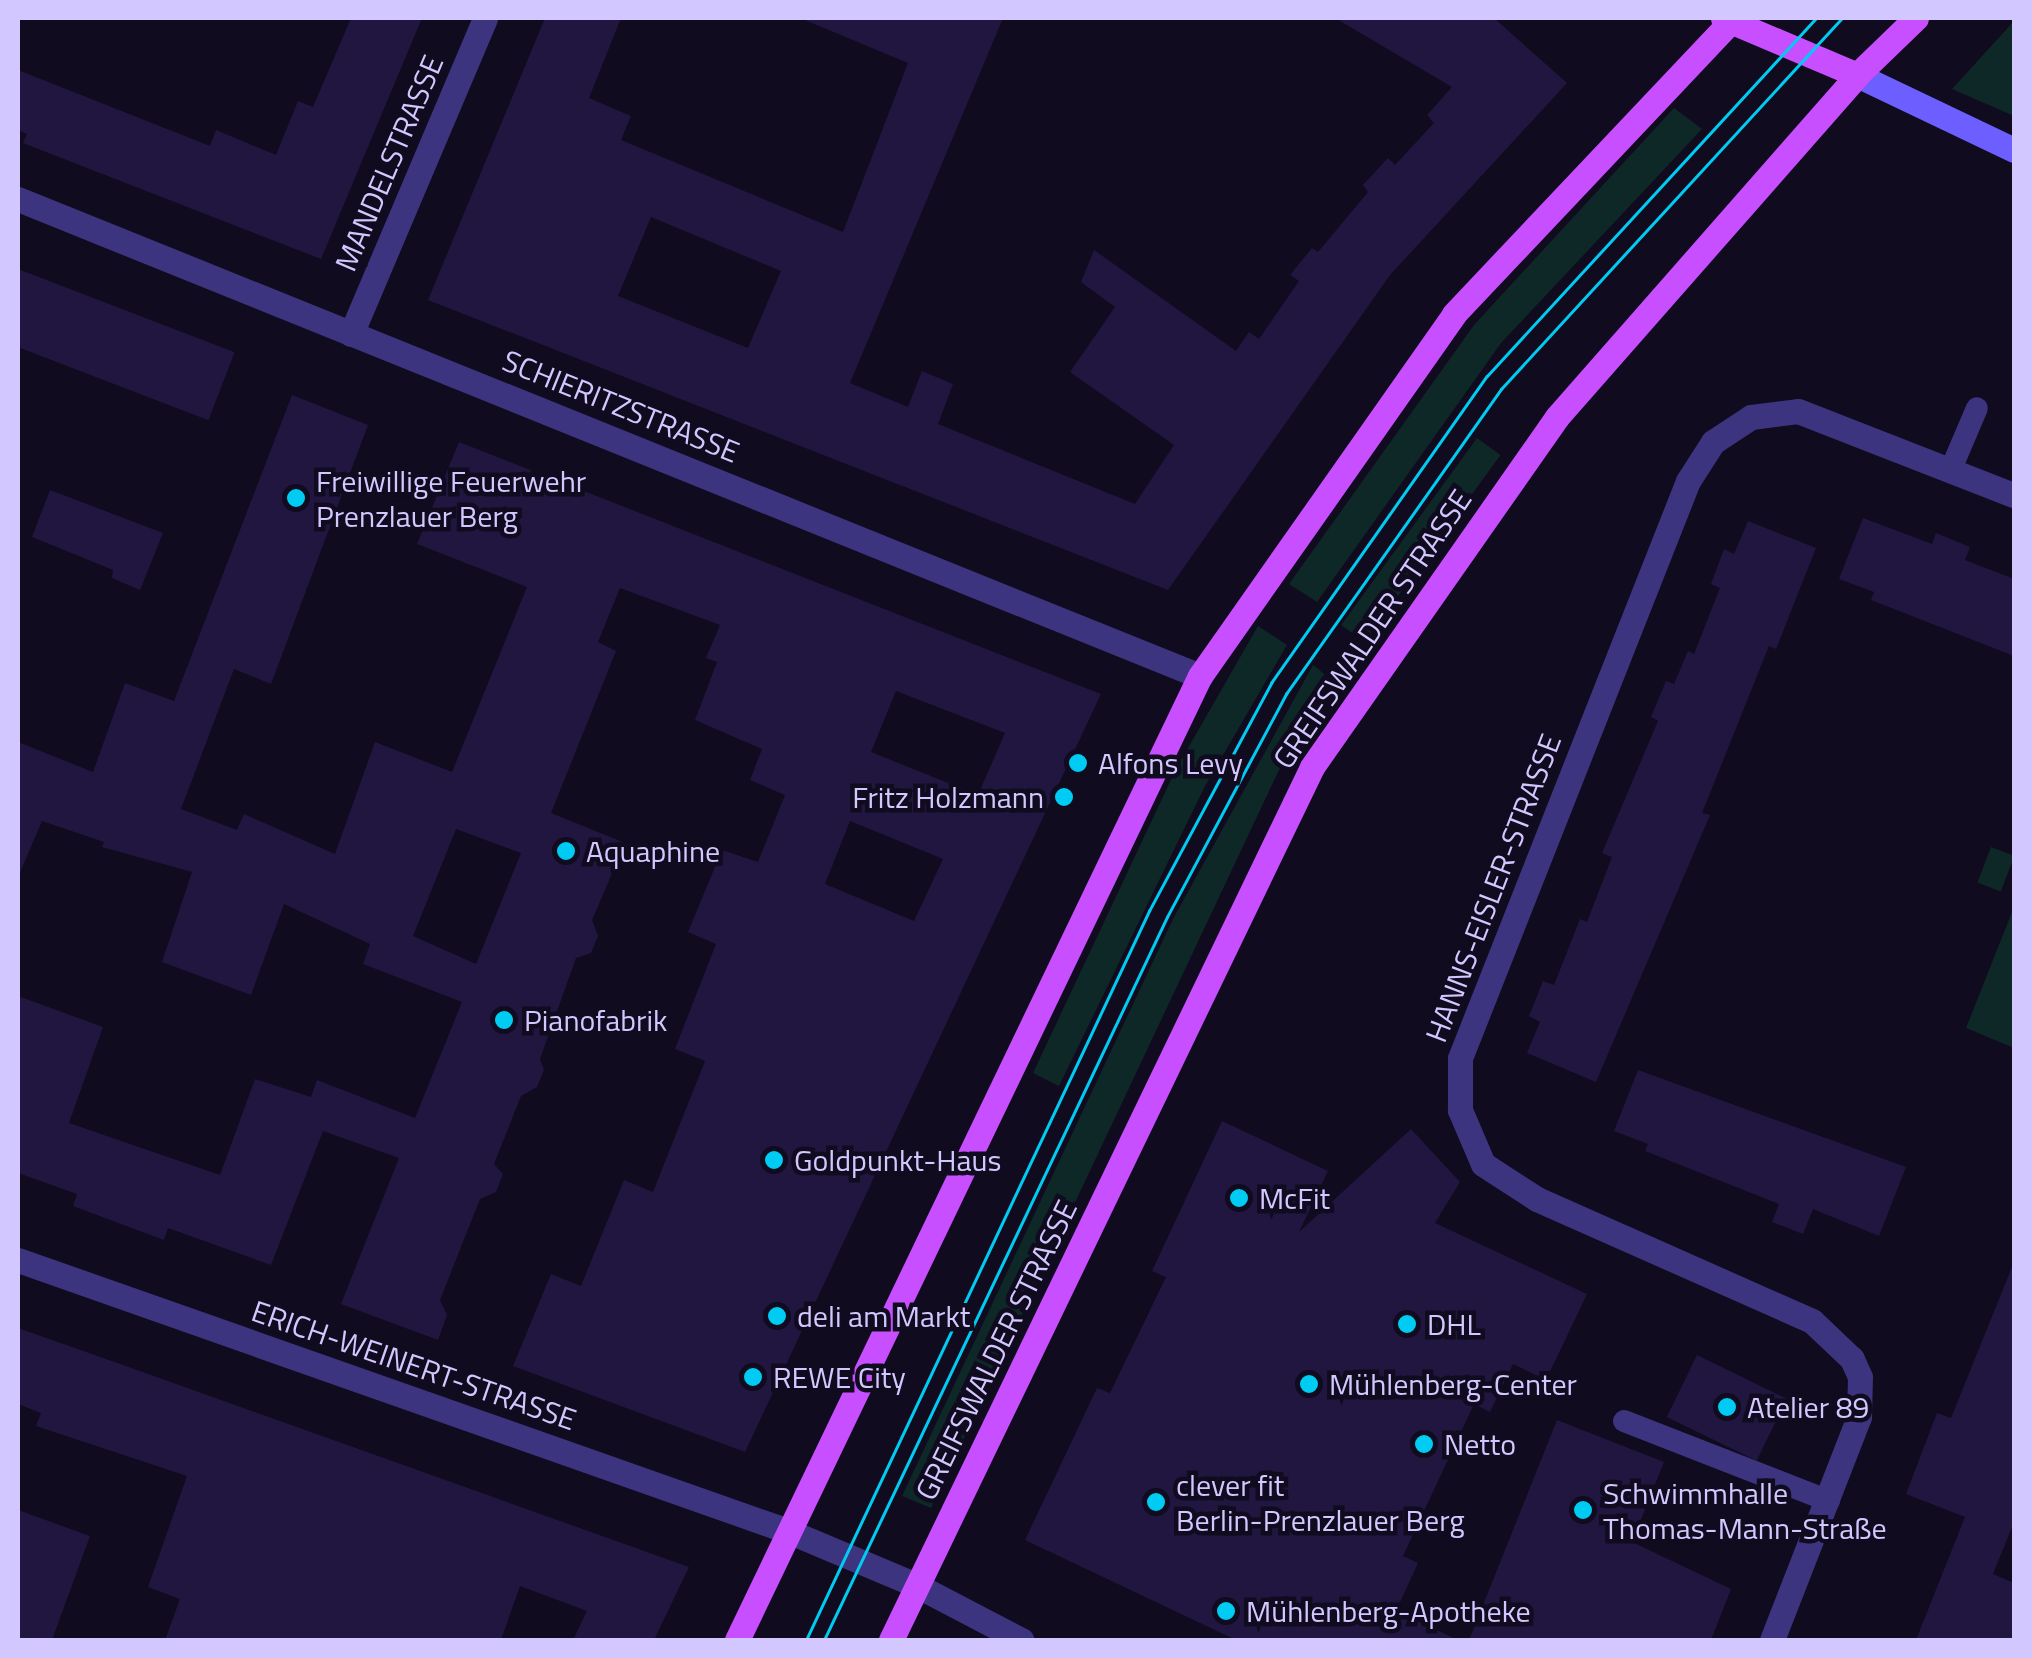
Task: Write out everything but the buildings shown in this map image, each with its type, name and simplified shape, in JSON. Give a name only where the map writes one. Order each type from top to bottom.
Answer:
[{"type":"main road","name":"GREIFSWALDER STRASSE","points":[[891,1640],[1312,768],[1558,416],[1857,75],[1916,18]]},
{"type":"main road","points":[[736,1640],[1200,676],[1454,314],[1729,19],[2014,150]]},
{"type":"street","name":"MANDELSTRASSE","points":[[351,334],[486,18]]},
{"type":"street","name":"SCHIERITZSTRASSE","points":[[18,199],[1200,676]]},
{"type":"street","name":"HANNS-EISLER-STRASSE","points":[[1772,1640],[1829,1501],[1862,1397],[1842,1343],[1812,1321],[1537,1199],[1483,1164],[1460,1110],[1460,1058],[1700,457],[1751,417],[1798,411],[2014,495]]},
{"type":"street","name":"ERICH-WEINERT-STRASSE","points":[[18,1260],[788,1532]]},
{"type":"street","points":[[788,1532],[916,1585],[1022,1640]]},
{"type":"lane","points":[[1951,469],[1977,408]]},
{"type":"lane","points":[[1624,1422],[1829,1501]]},
{"type":"green space","points":[[2014,21],[2014,116],[1952,89]]},
{"type":"green space","points":[[1674,108],[1702,129],[1501,343],[1317,602],[1289,584],[1474,325]]},
{"type":"green space","points":[[1477,438],[1500,455],[1365,642],[1341,625]]},
{"type":"green space","points":[[1258,626],[1287,645],[1205,786],[1059,1086],[1033,1073],[1176,769]]},
{"type":"green space","points":[[1313,665],[1333,681],[1278,772],[931,1508],[902,1496],[1173,919]]},
{"type":"green space","points":[[1991,847],[2014,856],[2001,891],[1977,882]]},
{"type":"green space","points":[[2014,907],[2014,1048],[1966,1028]]},
{"type":"tram line","points":[[806,1640],[1149,911],[1271,683],[1487,376],[1816,18]]},
{"type":"tram line","points":[[824,1640],[1167,917],[1286,694],[1501,389],[1842,18]]},
{"type":"place","name":"Freiwillige Feuerwehr Prenzlauer Berg","points":[[296,498]]},
{"type":"place","name":"Alfons Levy","points":[[1078,763]]},
{"type":"place","name":"Fritz Holzmann","points":[[1064,797]]},
{"type":"place","name":"Aquaphine","points":[[566,851]]},
{"type":"place","name":"Pianofabrik","points":[[504,1020]]},
{"type":"place","name":"Goldpunkt-Haus","points":[[774,1160]]},
{"type":"place","name":"McFit","points":[[1239,1198]]},
{"type":"place","name":"deli am Markt","points":[[777,1316]]},
{"type":"place","name":"DHL","points":[[1407,1324]]},
{"type":"place","name":"REWE City","points":[[753,1377]]},
{"type":"place","name":"Mühlenberg-Center","points":[[1309,1384]]},
{"type":"place","name":"Atelier 89","points":[[1727,1407]]},
{"type":"place","name":"Netto","points":[[1424,1444]]},
{"type":"place","name":"clever fit Berlin-Prenzlauer Berg","points":[[1156,1502]]},
{"type":"place","name":"Schwimmhalle Thomas-Mann-Straße","points":[[1583,1510]]},
{"type":"place","name":"Mühlenberg-Apotheke","points":[[1226,1611]]}]
